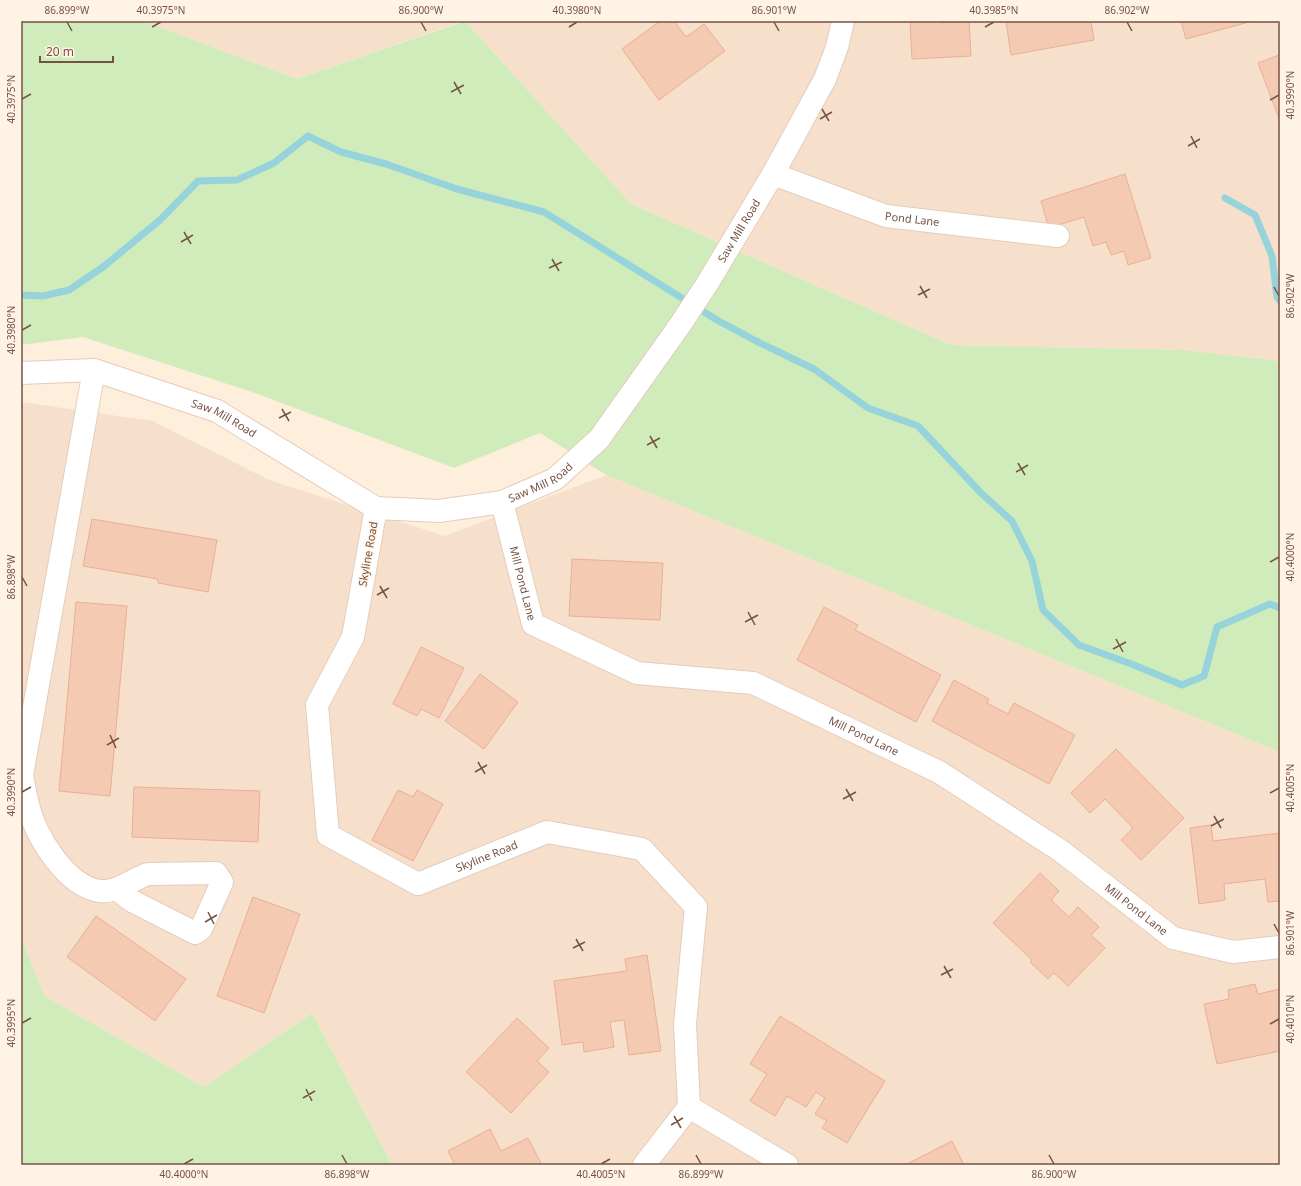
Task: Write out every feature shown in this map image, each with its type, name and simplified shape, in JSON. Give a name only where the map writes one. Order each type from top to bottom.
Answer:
[{"type":"street","name":"Saw Mill Road","points":[[21,373],[94,370],[217,411],[376,508],[439,511],[502,502],[555,478],[599,439],[680,325],[707,284],[773,174],[825,79],[837,47],[843,21]]},
{"type":"street","name":"Pond Lane","points":[[773,174],[886,216],[1058,236]]},
{"type":"street","points":[[94,370],[22,775],[29,809],[43,842],[64,871],[88,887],[99,891],[116,890]]},
{"type":"street","name":"Mill Pond Lane","points":[[502,502],[533,624],[637,673],[753,683],[940,772],[1061,851],[1173,938],[1233,952],[1280,946]]},
{"type":"street","name":"Skyline Road","points":[[376,508],[353,637],[317,705],[328,835],[418,884],[547,832],[642,849],[696,907],[685,1024],[689,1107]]},
{"type":"street","points":[[644,1165],[689,1107],[787,1165]]},
{"type":"shaded area","points":[[144,21],[463,21],[297,79]]},
{"type":"shaded area","points":[[465,21],[1280,21],[1280,361],[1184,350],[951,345],[631,204]]},
{"type":"shaded area","points":[[21,402],[153,421],[269,480],[445,536],[606,475],[1280,752],[1280,1165],[392,1165],[312,1013],[204,1087],[44,996],[21,937]]},
{"type":"green space","points":[[21,21],[144,21],[297,79],[465,21],[631,204],[951,345],[1184,350],[1280,361],[1280,752],[606,475],[540,433],[454,468],[255,393],[83,337],[21,345]]},
{"type":"green space","points":[[21,937],[44,996],[204,1087],[312,1013],[392,1165],[21,1165]]},
{"type":"building","points":[[660,21],[674,21],[686,37],[704,24],[725,51],[659,100],[622,49]]},
{"type":"building","points":[[910,21],[940,21],[941,23],[969,21],[971,56],[912,59]]},
{"type":"building","points":[[1006,21],[1091,21],[1094,40],[1011,55]]},
{"type":"building","points":[[1181,21],[1249,21],[1249,22],[1186,39]]},
{"type":"building","points":[[1279,55],[1280,58],[1280,121],[1258,63]]},
{"type":"building","points":[[1125,174],[1151,258],[1128,265],[1124,251],[1111,255],[1106,242],[1093,246],[1084,217],[1049,228],[1041,201]]},
{"type":"building","points":[[92,519],[217,540],[208,592],[158,583],[158,579],[83,566]]},
{"type":"building","points":[[572,559],[663,563],[660,620],[569,616]]},
{"type":"building","points":[[76,602],[127,606],[110,796],[59,791]]},
{"type":"building","points":[[824,607],[858,625],[855,630],[941,675],[916,722],[797,660]]},
{"type":"building","points":[[421,647],[464,668],[439,718],[421,709],[417,716],[393,704]]},
{"type":"building","points":[[480,674],[518,702],[484,749],[445,721]]},
{"type":"building","points":[[954,680],[989,699],[987,703],[1008,714],[1014,703],[1075,735],[1049,784],[932,721]]},
{"type":"building","points":[[1116,749],[1184,818],[1141,860],[1121,840],[1133,828],[1105,799],[1090,813],[1071,793]]},
{"type":"building","points":[[134,787],[260,791],[258,842],[132,837]]},
{"type":"building","points":[[398,790],[413,797],[417,790],[443,804],[413,861],[372,840]]},
{"type":"building","points":[[1211,825],[1213,841],[1280,833],[1280,901],[1268,902],[1265,879],[1224,884],[1225,900],[1199,904],[1190,828]]},
{"type":"building","points":[[1040,873],[1059,891],[1051,900],[1069,917],[1078,907],[1099,927],[1091,935],[1105,948],[1068,986],[1054,973],[1048,979],[1030,962],[1032,960],[993,923]]},
{"type":"building","points":[[253,897],[300,914],[264,1013],[217,996]]},
{"type":"building","points":[[96,916],[186,979],[155,1021],[67,957]]},
{"type":"building","points":[[647,955],[661,1051],[629,1055],[624,1020],[610,1022],[614,1047],[584,1052],[583,1042],[562,1045],[554,981],[627,971],[625,959]]},
{"type":"building","points":[[1255,984],[1258,994],[1280,989],[1280,1051],[1217,1064],[1204,1004],[1229,999],[1228,990]]},
{"type":"building","points":[[780,1016],[885,1081],[847,1143],[822,1128],[827,1121],[815,1114],[825,1098],[816,1092],[806,1107],[787,1096],[775,1116],[750,1101],[767,1074],[750,1064]]},
{"type":"building","points":[[517,1018],[549,1048],[537,1061],[549,1072],[511,1113],[466,1072]]},
{"type":"building","points":[[490,1129],[501,1151],[528,1138],[542,1165],[455,1165],[448,1151]]},
{"type":"building","points":[[952,1141],[964,1165],[905,1165]]},
{"type":"waterway","points":[[21,295],[43,296],[69,290],[103,267],[160,220],[198,181],[237,180],[274,163],[308,136],[341,152],[386,164],[457,189],[544,212],[717,320],[814,369],[868,408],[918,426],[982,494],[1012,521],[1032,561],[1043,610],[1079,645],[1134,665],[1182,685],[1204,676],[1217,627],[1270,604],[1280,608]]},
{"type":"waterway","points":[[1225,198],[1255,215],[1272,256],[1277,297],[1280,301]]}]
